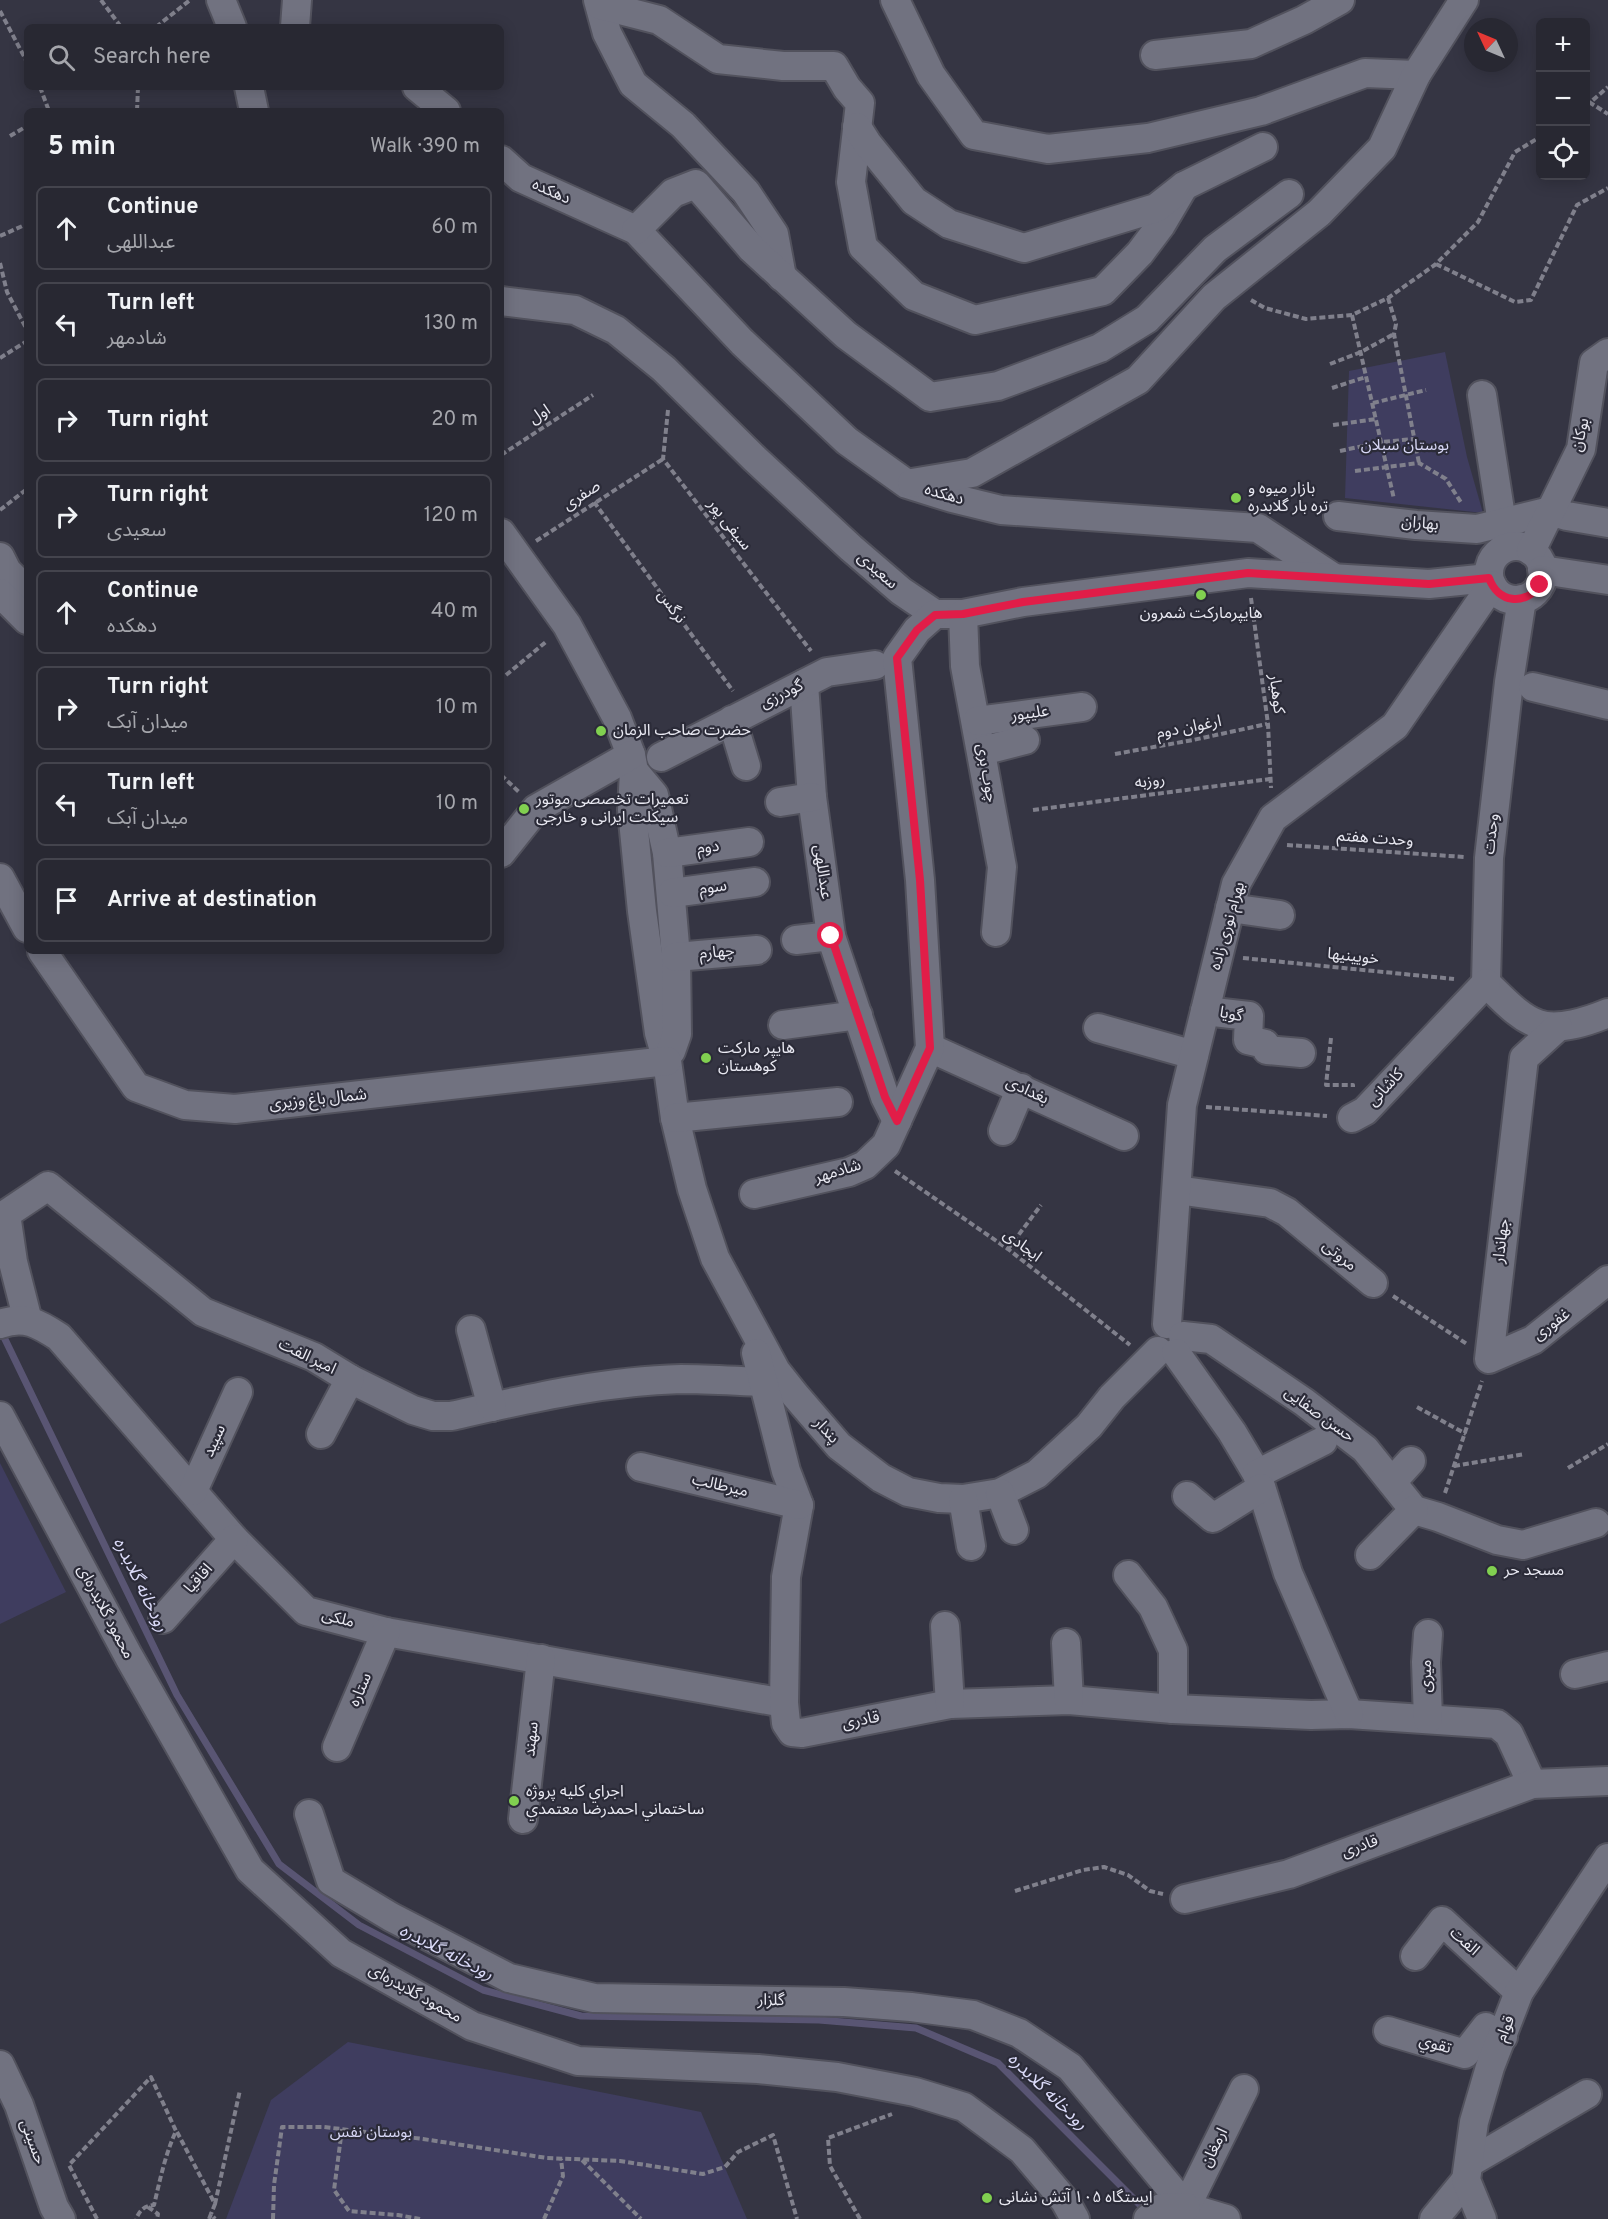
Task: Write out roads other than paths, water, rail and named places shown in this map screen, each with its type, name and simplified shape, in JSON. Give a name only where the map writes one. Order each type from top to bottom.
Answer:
[{"type":"street","points":[[221,0],[231,24]]},
{"type":"street","points":[[295,24],[297,0]]},
{"type":"street","points":[[895,0],[931,75],[974,135],[1048,149],[1148,138],[1170,133],[1261,111],[1365,73],[1416,75]]},
{"type":"street","points":[[1155,55],[1251,44],[1304,20],[1340,0]]},
{"type":"street","points":[[907,484],[972,473],[1138,380],[1214,297],[1318,213],[1382,148],[1416,75],[1464,0]]},
{"type":"street","points":[[599,3],[659,20],[718,59],[783,66],[834,66],[860,103],[862,135],[851,182],[863,247],[914,296],[975,320],[1103,291],[1140,254],[1161,225],[1184,186]]},
{"type":"street","points":[[599,3],[607,33],[633,84],[682,125],[746,192],[774,234],[782,277]]},
{"type":"street","points":[[250,90],[253,108]]},
{"type":"street","points":[[421,90],[442,108]]},
{"type":"street","points":[[862,135],[914,201],[949,224],[1024,248],[1156,208],[1184,186],[1263,147]]},
{"type":"street","name":"دهکده","points":[[504,163],[521,178],[636,230],[742,342],[847,441],[907,484],[1001,510],[1258,528],[1336,579]]},
{"type":"street","points":[[636,230],[673,193],[696,184],[752,249],[782,277],[846,335],[930,397],[998,386],[1100,348],[1147,319],[1215,249],[1289,194]]},
{"type":"street","name":"سعیدی","points":[[504,301],[575,310],[616,330],[671,376],[755,459],[851,548],[901,591],[935,615]]},
{"type":"street","name":"بوکان","points":[[1537,561],[1550,511],[1581,449],[1594,363],[1608,353]]},
{"type":"street","points":[[1482,395],[1490,526]]},
{"type":"street","points":[[1550,511],[1608,523]]},
{"type":"street","name":"بهاران","points":[[1338,516],[1400,523],[1490,526],[1550,511]]},
{"type":"street","points":[[505,540],[567,625],[617,718],[633,763],[654,795],[667,854],[676,957],[677,1034],[667,1061]]},
{"type":"street","points":[[1537,561],[1540,585],[1522,599],[1504,597],[1490,582],[1490,564],[1500,551],[1516,546],[1537,561],[1608,580]]},
{"type":"street","points":[[886,661],[935,615],[963,614],[1023,602],[1248,573],[1429,584],[1490,582]]},
{"type":"street","points":[[7,575],[24,589]]},
{"type":"street","points":[[7,575],[24,613]]},
{"type":"street","name":"بهرام نوری زاده","points":[[1166,1345],[1182,1106],[1236,884],[1273,818],[1395,726],[1490,582]]},
{"type":"street","name":"وحدت","points":[[1486,983],[1490,858],[1509,682],[1522,599]]},
{"type":"street","name":"چوب بری","points":[[963,614],[965,666],[977,721],[1002,867],[996,932]]},
{"type":"street","name":"گودرزی","points":[[661,757],[815,678],[886,661]]},
{"type":"street","name":"شادمهر","points":[[754,1194],[849,1172],[875,1158],[886,1145],[930,1048],[920,880],[886,661]]},
{"type":"street","name":"عبداللهی","points":[[815,678],[812,797],[831,936],[885,1097],[897,1121]]},
{"type":"street","points":[[1533,687],[1608,705]]},
{"type":"street","name":"علیپور","points":[[977,721],[1082,707]]},
{"type":"street","points":[[739,715],[746,766]]},
{"type":"street","points":[[982,751],[1025,740]]},
{"type":"street","points":[[504,849],[536,809],[633,763]]},
{"type":"street","name":"پندار","points":[[633,763],[632,810],[642,910],[659,1033],[667,1061],[675,1118],[692,1189],[715,1258],[776,1371],[839,1446],[881,1478],[908,1492],[939,1498],[963,1499],[1000,1493],[1037,1474],[1063,1451],[1089,1426],[1112,1397],[1166,1345]]},
{"type":"street","points":[[780,802],[812,797]]},
{"type":"street","name":"دوم","points":[[667,854],[750,842]]},
{"type":"street","points":[[0,867],[12,880],[24,888]]},
{"type":"street","points":[[0,878],[24,922]]},
{"type":"street","name":"سوم","points":[[672,893],[754,882]]},
{"type":"street","points":[[1230,908],[1280,915]]},
{"type":"street","points":[[796,940],[831,936]]},
{"type":"street","name":"چهارم","points":[[676,957],[758,950]]},
{"type":"street","name":"شمال باغ وزیری","points":[[44,954],[136,1087],[185,1105],[235,1109],[667,1061]]},
{"type":"street","points":[[1486,983],[1520,1014],[1539,1024],[1558,1027],[1608,1013]]},
{"type":"street","name":"کاشانی","points":[[1352,1118],[1365,1111],[1486,983]]},
{"type":"street","name":"گویا","points":[[1205,1011],[1249,1016],[1248,1040],[1265,1044],[1267,1050],[1301,1053]]},
{"type":"street","points":[[783,1025],[858,1015]]},
{"type":"street","name":"جهاندار","points":[[1489,1359],[1524,1058],[1558,1027]]},
{"type":"street","points":[[1098,1028],[1194,1055]]},
{"type":"street","name":"بغدادی","points":[[930,1048],[1124,1136]]},
{"type":"street","points":[[1003,1131],[1021,1088]]},
{"type":"street","points":[[675,1118],[838,1102]]},
{"type":"street","name":"امیر الفت","points":[[13,1322],[13,1262],[6,1214],[48,1186],[203,1312],[314,1358],[350,1379],[413,1410],[433,1416],[451,1416],[574,1389],[632,1383],[681,1379],[763,1382]]},
{"type":"street","name":"مروتی","points":[[1177,1190],[1270,1203],[1287,1212],[1372,1283]]},
{"type":"street","name":"غفوری","points":[[1489,1359],[1533,1340],[1608,1280]]},
{"type":"street","name":"ملکی","points":[[13,1322],[37,1322],[59,1337],[234,1539],[306,1611],[386,1632],[784,1703]]},
{"type":"street","points":[[748,1322],[786,1471],[799,1505]]},
{"type":"street","points":[[471,1330],[492,1407]]},
{"type":"street","name":"حسن صفایی","points":[[1166,1345],[1211,1339],[1304,1402],[1365,1449],[1392,1482],[1426,1514]]},
{"type":"street","points":[[1166,1345],[1232,1432],[1259,1481],[1288,1573],[1349,1714]]},
{"type":"street","points":[[321,1434],[350,1379]]},
{"type":"street","name":"سپید","points":[[193,1491],[238,1392]]},
{"type":"street","name":"محمود گلابدره‌ای","points":[[0,1416],[129,1657],[250,1870],[341,1953],[472,2026],[578,2061],[758,2069],[837,2078],[915,2092],[963,2108],[1022,2150],[1054,2186],[1075,2219]]},
{"type":"street","points":[[1187,1496],[1214,1518],[1259,1481],[1323,1441]]},
{"type":"street","points":[[1392,1482],[1411,1461]]},
{"type":"street","name":"میرطالب","points":[[641,1467],[799,1505]]},
{"type":"street","points":[[1000,1493],[1014,1530]]},
{"type":"street","points":[[963,1499],[971,1546]]},
{"type":"street","name":"قادری","points":[[799,1505],[786,1577],[784,1703],[786,1723],[792,1731],[802,1733],[950,1704],[1069,1701],[1173,1709],[1311,1715],[1349,1714],[1428,1719],[1497,1724],[1509,1734],[1532,1784]]},
{"type":"street","points":[[1370,1556],[1426,1514],[1497,1540],[1523,1545],[1596,1523]]},
{"type":"street","name":"اقاقیا","points":[[163,1619],[234,1539]]},
{"type":"street","points":[[1128,1575],[1153,1607],[1173,1650],[1173,1709]]},
{"type":"street","points":[[945,1626],[950,1704]]},
{"type":"street","name":"ستاره","points":[[337,1747],[386,1632]]},
{"type":"street","name":"میری","points":[[1428,1634],[1426,1662],[1428,1719]]},
{"type":"street","points":[[1066,1643],[1069,1701]]},
{"type":"street","name":"سهند","points":[[524,1819],[541,1659]]},
{"type":"street","points":[[1575,1674],[1608,1666]]},
{"type":"street","name":"قادری","points":[[1185,1899],[1289,1874],[1532,1784],[1608,1781]]},
{"type":"street","name":"گلزار","points":[[309,1814],[331,1881],[391,1917],[509,1978],[594,1998],[844,2002],[911,2007],[973,2015],[1019,2032],[1070,2067],[1165,2211]]},
{"type":"street","name":"قوام","points":[[1482,2219],[1467,2171],[1474,2122],[1490,2067],[1519,1992],[1608,1858]]},
{"type":"street","name":"الفت","points":[[1415,1956],[1442,1921],[1519,1992]]},
{"type":"street","name":"تقوي","points":[[1388,2031],[1465,2054],[1485,2027],[1503,2037]]},
{"type":"street","name":"حسینی","points":[[0,2065],[19,2105],[55,2215]]},
{"type":"street","name":"ارمغان","points":[[1165,2211],[1244,2089]]},
{"type":"street","points":[[1434,2219],[1467,2171],[1587,2094]]},
{"type":"street","points":[[1165,2211],[1226,2219]]},
{"type":"waterway","name":"رودخانه گلابدره","points":[[1,1331],[177,1695],[279,1864],[359,1925],[483,1990],[581,2016],[819,2020],[916,2028],[998,2063],[1147,2212]]},
{"type":"place","name":"بازار میوه و تره بار گلابدره","points":[[1236,498]]},
{"type":"place","name":"هایپرمارکت شمرون","points":[[1201,595]]},
{"type":"place","name":"حضرت صاحب الزمان","points":[[601,731]]},
{"type":"place","name":"تعمیرات تخصصی موتور سیکلت ایرانی و خارجی","points":[[524,809]]},
{"type":"place","name":"هایپر مارکت کوهستان","points":[[706,1058]]},
{"type":"place","name":"مسجد حر","points":[[1492,1571]]},
{"type":"place","name":"اجراي كليه پروژه ساختماني احمدرضا معتمدي","points":[[514,1801]]},
{"type":"place","name":"ایستگاه ۱۰۵ آتش نشانی","points":[[987,2198]]},
{"type":"park label","name":"بوستان سبلان","points":[[1405,446]]},
{"type":"park label","name":"بوستان نفس","points":[[371,2133]]}]
